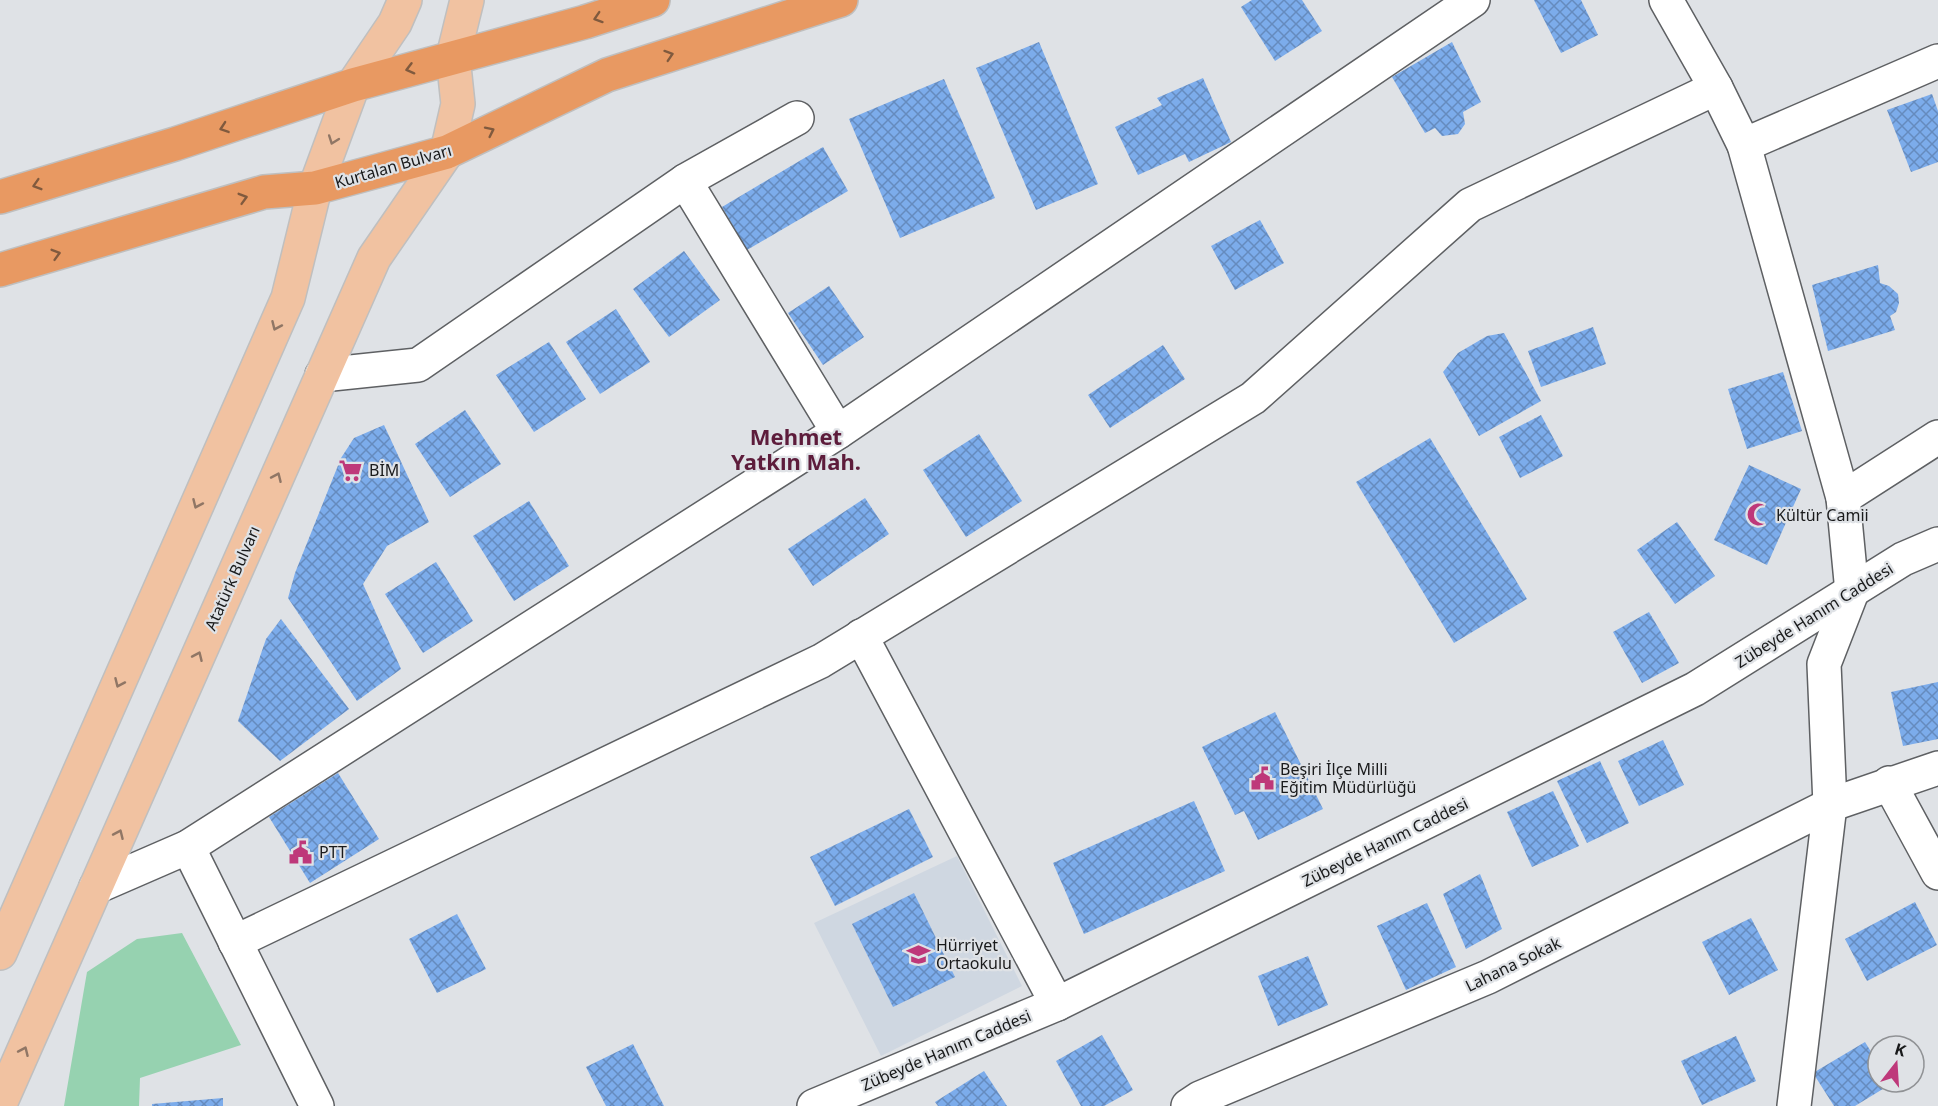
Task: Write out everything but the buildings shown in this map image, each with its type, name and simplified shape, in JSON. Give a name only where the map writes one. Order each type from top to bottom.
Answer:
[{"type":"highway","points":[[0,197],[176,144],[353,85],[585,22],[653,0]]},
{"type":"highway","name":"Kurtalan Bulvarı","points":[[0,270],[264,192],[315,188],[447,152],[607,75],[841,0]]},
{"type":"main road","points":[[0,953],[288,298],[315,188],[353,85],[395,23],[405,0]]},
{"type":"main road","name":"Atatürk Bulvarı","points":[[0,1104],[374,258],[447,152],[458,104],[453,57],[467,0]]},
{"type":"street","points":[[96,887],[188,847],[838,432],[1473,0]]},
{"type":"street","points":[[1666,0],[1716,88],[1744,145],[1843,498],[1852,592],[1824,664],[1830,804],[1794,1106]]},
{"type":"street","points":[[1744,145],[1938,61]]},
{"type":"street","points":[[236,942],[810,666],[1253,399],[1470,205],[1716,88]]},
{"type":"street","points":[[322,375],[418,364],[685,181],[797,118]]},
{"type":"street","points":[[685,181],[838,432]]},
{"type":"street","points":[[1843,498],[1938,437]]},
{"type":"street","name":"Zübeyde Hanım Caddesi","points":[[814,1106],[1057,1004],[1695,689],[1903,559],[1938,544]]},
{"type":"street","points":[[861,636],[1057,1004]]},
{"type":"street","name":"Lahana Sokak","points":[[1188,1106],[1200,1098],[1488,977],[1830,804],[1938,768]]},
{"type":"street","points":[[1889,783],[1938,873]]},
{"type":"street","points":[[188,847],[317,1106]]},
{"type":"shaded area","name":"Hürriyet Ortaokulu","points":[[957,856],[1022,986],[881,1056],[814,923]]},
{"type":"green space","points":[[182,933],[241,1045],[140,1078],[139,1106],[64,1106],[87,972],[137,939]]},
{"type":"place","name":"BİM","points":[[351,470]]},
{"type":"place","name":"Kültür Camii","points":[[1758,515]]},
{"type":"place","name":"Beşiri İlçe Milli Eğitim Müdürlüğü","points":[[1262,778]]},
{"type":"place","name":"PTT","points":[[301,852]]},
{"type":"place","name":"Hürriyet Ortaokulu","points":[[918,954]]},
{"type":"district","name":"Mehmet Yatkın Mah.","points":[[796,449]]}]
